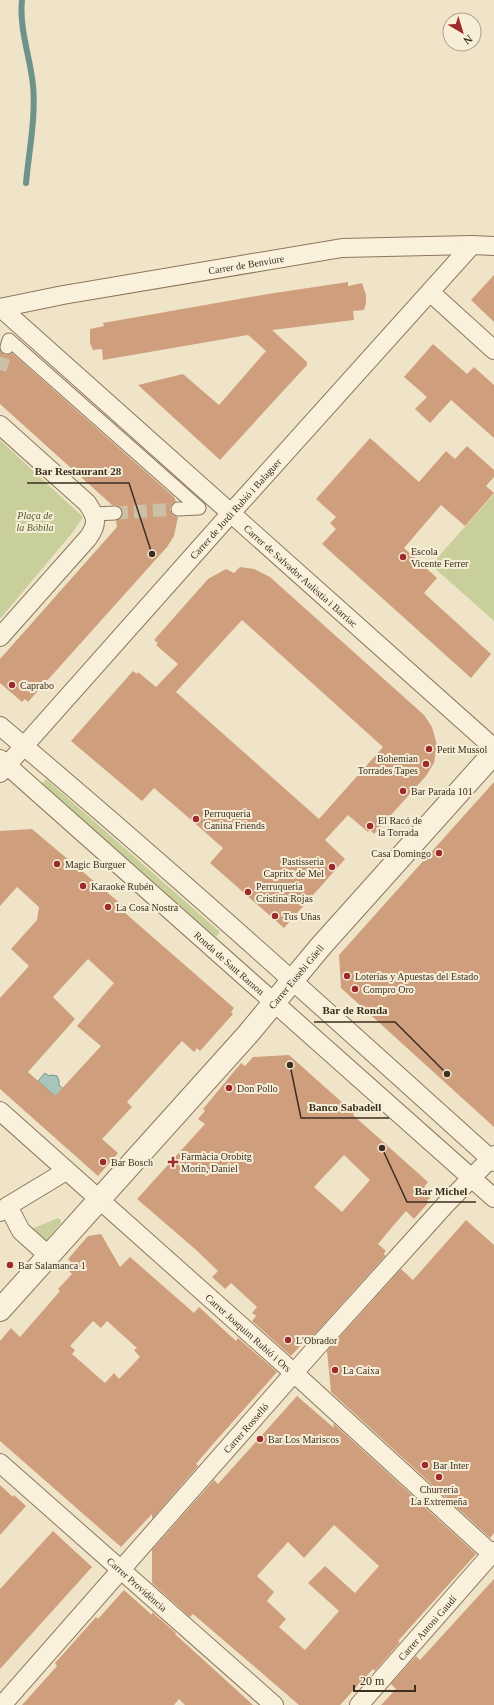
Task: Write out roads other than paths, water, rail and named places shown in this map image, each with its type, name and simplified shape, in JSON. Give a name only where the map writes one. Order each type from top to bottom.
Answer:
[{"type":"street","name":"Carrer de Benviure","points":[[0,308],[63,295],[342,248],[472,245],[494,246]]},
{"type":"street","name":"Carrer de Jordi Rubió i Balaguer","points":[[2,766],[24,747],[231,513],[472,245]]},
{"type":"street","points":[[430,292],[494,350]]},
{"type":"street","name":"Carrer de Salvador Aulèstia i Barriac","points":[[0,308],[231,513],[493,756]]},
{"type":"street","points":[[7,347],[9,340],[199,508],[178,510]]},
{"type":"street","points":[[0,425],[87,503],[95,514],[96,522],[94,530],[88,538],[0,637]]},
{"type":"street","points":[[95,514],[114,513]]},
{"type":"street","points":[[0,726],[46,764],[493,1159]]},
{"type":"street","name":"Carrer Eusebi Güell","points":[[49,1256],[248,1034],[321,946],[493,756]]},
{"type":"street","name":"Ronda de Sant Ramon","points":[[2,766],[275,1002],[494,1198]]},
{"type":"street","name":"Carrer Joaquim Rubió i Ors","points":[[0,1111],[294,1373],[493,1554]]},
{"type":"street","name":"Carrer Rosselló","points":[[2,1705],[294,1373],[446,1204],[493,1159]]},
{"type":"street","points":[[0,1310],[49,1256],[21,1231],[4,1209],[66,1170]]},
{"type":"street","name":"Carrer Providència","points":[[0,1463],[274,1705]]},
{"type":"street","name":"Carrer Antoni Gaudí","points":[[359,1705],[493,1554]]},
{"type":"water","points":[[45,1073],[49,1076],[57,1076],[59,1085],[75,1100],[68,1108],[38,1081]]},
{"type":"waterway","points":[[22,0],[22,21],[32,74],[34,97],[33,122],[26,183]]},
{"type":"tunnel","points":[[0,370],[7,347]]},
{"type":"tunnel","points":[[115,513],[178,509]]},
{"type":"place","name":"Bar Restaurant 28","points":[[152,554]]},
{"type":"place","name":"Escola Vicente Ferrer","points":[[403,557]]},
{"type":"place","name":"Caprabo","points":[[12,685]]},
{"type":"place","name":"Petit Mussol","points":[[429,749]]},
{"type":"place","name":"Bohemian Torrades Tapes","points":[[426,764]]},
{"type":"place","name":"Bar Parada 101","points":[[403,791]]},
{"type":"place","name":"Perruqueria Canina Friends","points":[[196,819]]},
{"type":"place","name":"El Racó de la Torrada","points":[[370,826]]},
{"type":"place","name":"Casa Domingo","points":[[439,853]]},
{"type":"place","name":"Magic Burguer","points":[[57,864]]},
{"type":"place","name":"Pastisseria Capritx de Mel","points":[[332,867]]},
{"type":"place","name":"Karaoke Rubén","points":[[83,886]]},
{"type":"place","name":"Perruqueria Cristina Rojas","points":[[248,892]]},
{"type":"place","name":"La Cosa Nostra","points":[[108,907]]},
{"type":"place","name":"Tus Uñas","points":[[275,916]]},
{"type":"place","name":"Loterías y Apuestas del Estado","points":[[347,976]]},
{"type":"place","name":"Compro Oro","points":[[355,989]]},
{"type":"place","name":"Banco Sabadell","points":[[290,1065]]},
{"type":"place","name":"Bar de Ronda","points":[[447,1074]]},
{"type":"place","name":"Don Pollo","points":[[229,1088]]},
{"type":"place","name":"Bar Michel","points":[[382,1148]]},
{"type":"place","name":"Bar Bosch","points":[[103,1162]]},
{"type":"place","name":"Farmàcia Orobitg Morin, Daniel","points":[[173,1162]]},
{"type":"place","name":"Bar Salamanca 1","points":[[10,1265]]},
{"type":"place","name":"L'Obrador","points":[[288,1340]]},
{"type":"place","name":"La Caixa","points":[[335,1370]]},
{"type":"place","name":"Bar Los Mariscos","points":[[260,1439]]},
{"type":"place","name":"Bar Inter","points":[[425,1465]]},
{"type":"place","name":"Churrería La Extremeña","points":[[439,1477]]},
{"type":"park label","name":"Plaça de la Bóbila","points":[[35,520]]}]
